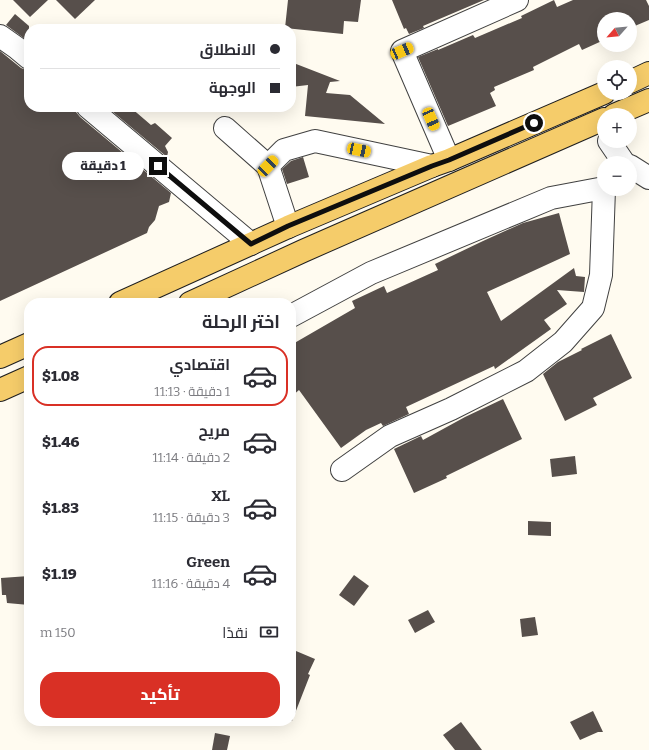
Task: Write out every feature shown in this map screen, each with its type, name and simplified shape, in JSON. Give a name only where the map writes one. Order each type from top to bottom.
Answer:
[{"type":"main road","points":[[637,79],[649,73]]},
{"type":"main road","points":[[131,298],[288,226],[441,163],[597,96]]},
{"type":"main road","points":[[633,108],[649,100]]},
{"type":"main road","points":[[201,298],[303,251],[597,126]]},
{"type":"main road","points":[[0,357],[24,346]]},
{"type":"main road","points":[[0,390],[24,379]]},
{"type":"street","points":[[268,166],[284,150],[316,141],[441,163],[402,51],[517,0]]},
{"type":"street","points":[[0,36],[24,54]]},
{"type":"street","points":[[94,112],[251,244]]},
{"type":"street","points":[[225,128],[268,166],[288,226]]},
{"type":"street","points":[[637,170],[649,178]]},
{"type":"street","points":[[296,313],[371,273],[551,198],[597,189]]},
{"type":"street","points":[[342,470],[390,436],[451,409],[526,371],[563,342],[593,308],[601,275],[604,196]]},
{"type":"building","points":[[13,0],[48,0],[30,17]]},
{"type":"building","points":[[56,0],[95,0],[75,19]]},
{"type":"building","points":[[288,0],[361,0],[358,22],[344,21],[343,34],[296,29],[296,24],[285,24]]},
{"type":"building","points":[[392,0],[484,0],[423,26],[424,28],[409,34],[406,28],[404,29]]},
{"type":"building","points":[[554,0],[557,7],[573,0],[646,0],[649,6],[649,20],[637,25],[637,12],[597,12],[597,43],[582,50],[579,44],[533,67],[534,70],[494,87],[495,90],[490,93],[496,106],[448,126],[418,57],[473,35],[475,38],[522,18],[521,16]]},
{"type":"building","points":[[15,14],[27,24],[24,24],[24,38],[6,25]]},
{"type":"building","points":[[0,51],[24,69],[24,112],[76,112],[80,117],[171,193],[169,202],[159,206],[155,220],[149,227],[147,233],[0,301]]},
{"type":"building","points":[[296,64],[340,81],[330,82],[326,93],[350,95],[385,124],[305,116],[308,85],[296,86]]},
{"type":"building","points":[[113,112],[136,112],[151,125],[155,123],[172,138],[165,146],[168,152],[167,157]]},
{"type":"building","points":[[303,157],[309,177],[287,184],[282,169],[291,161]]},
{"type":"building","points":[[559,213],[570,254],[487,292],[501,321],[574,268],[576,276],[585,277],[584,292],[557,290],[567,304],[544,320],[551,329],[495,369],[494,366],[406,407],[409,414],[383,426],[381,423],[366,430],[341,448],[299,390],[296,393],[296,342],[355,308],[352,301],[384,286],[387,293],[438,270],[435,264],[523,223]]},
{"type":"building","points":[[611,334],[632,378],[593,398],[597,405],[565,421],[543,374],[558,362]]},
{"type":"building","points":[[503,399],[522,439],[446,476],[447,478],[414,493],[394,449],[421,436],[423,440],[465,417]]},
{"type":"building","points":[[575,456],[577,474],[552,477],[550,459]]},
{"type":"building","points":[[528,521],[551,522],[551,536],[528,535]]},
{"type":"building","points":[[354,575],[369,586],[354,606],[339,595]]},
{"type":"building","points":[[24,576],[24,605],[7,603],[6,595],[2,595],[1,578]]},
{"type":"building","points":[[428,610],[435,622],[415,633],[408,620]]},
{"type":"building","points":[[535,617],[538,635],[522,637],[520,619]]},
{"type":"building","points":[[296,651],[315,659],[308,674],[310,675],[296,711]]},
{"type":"building","points":[[593,711],[603,732],[598,732],[580,740],[570,722]]},
{"type":"building","points":[[461,722],[482,750],[455,750],[443,735]]},
{"type":"building","points":[[215,733],[230,736],[227,750],[212,750]]},
{"type":"route","points":[[158,166],[251,244],[288,226],[449,160],[534,123]]}]
